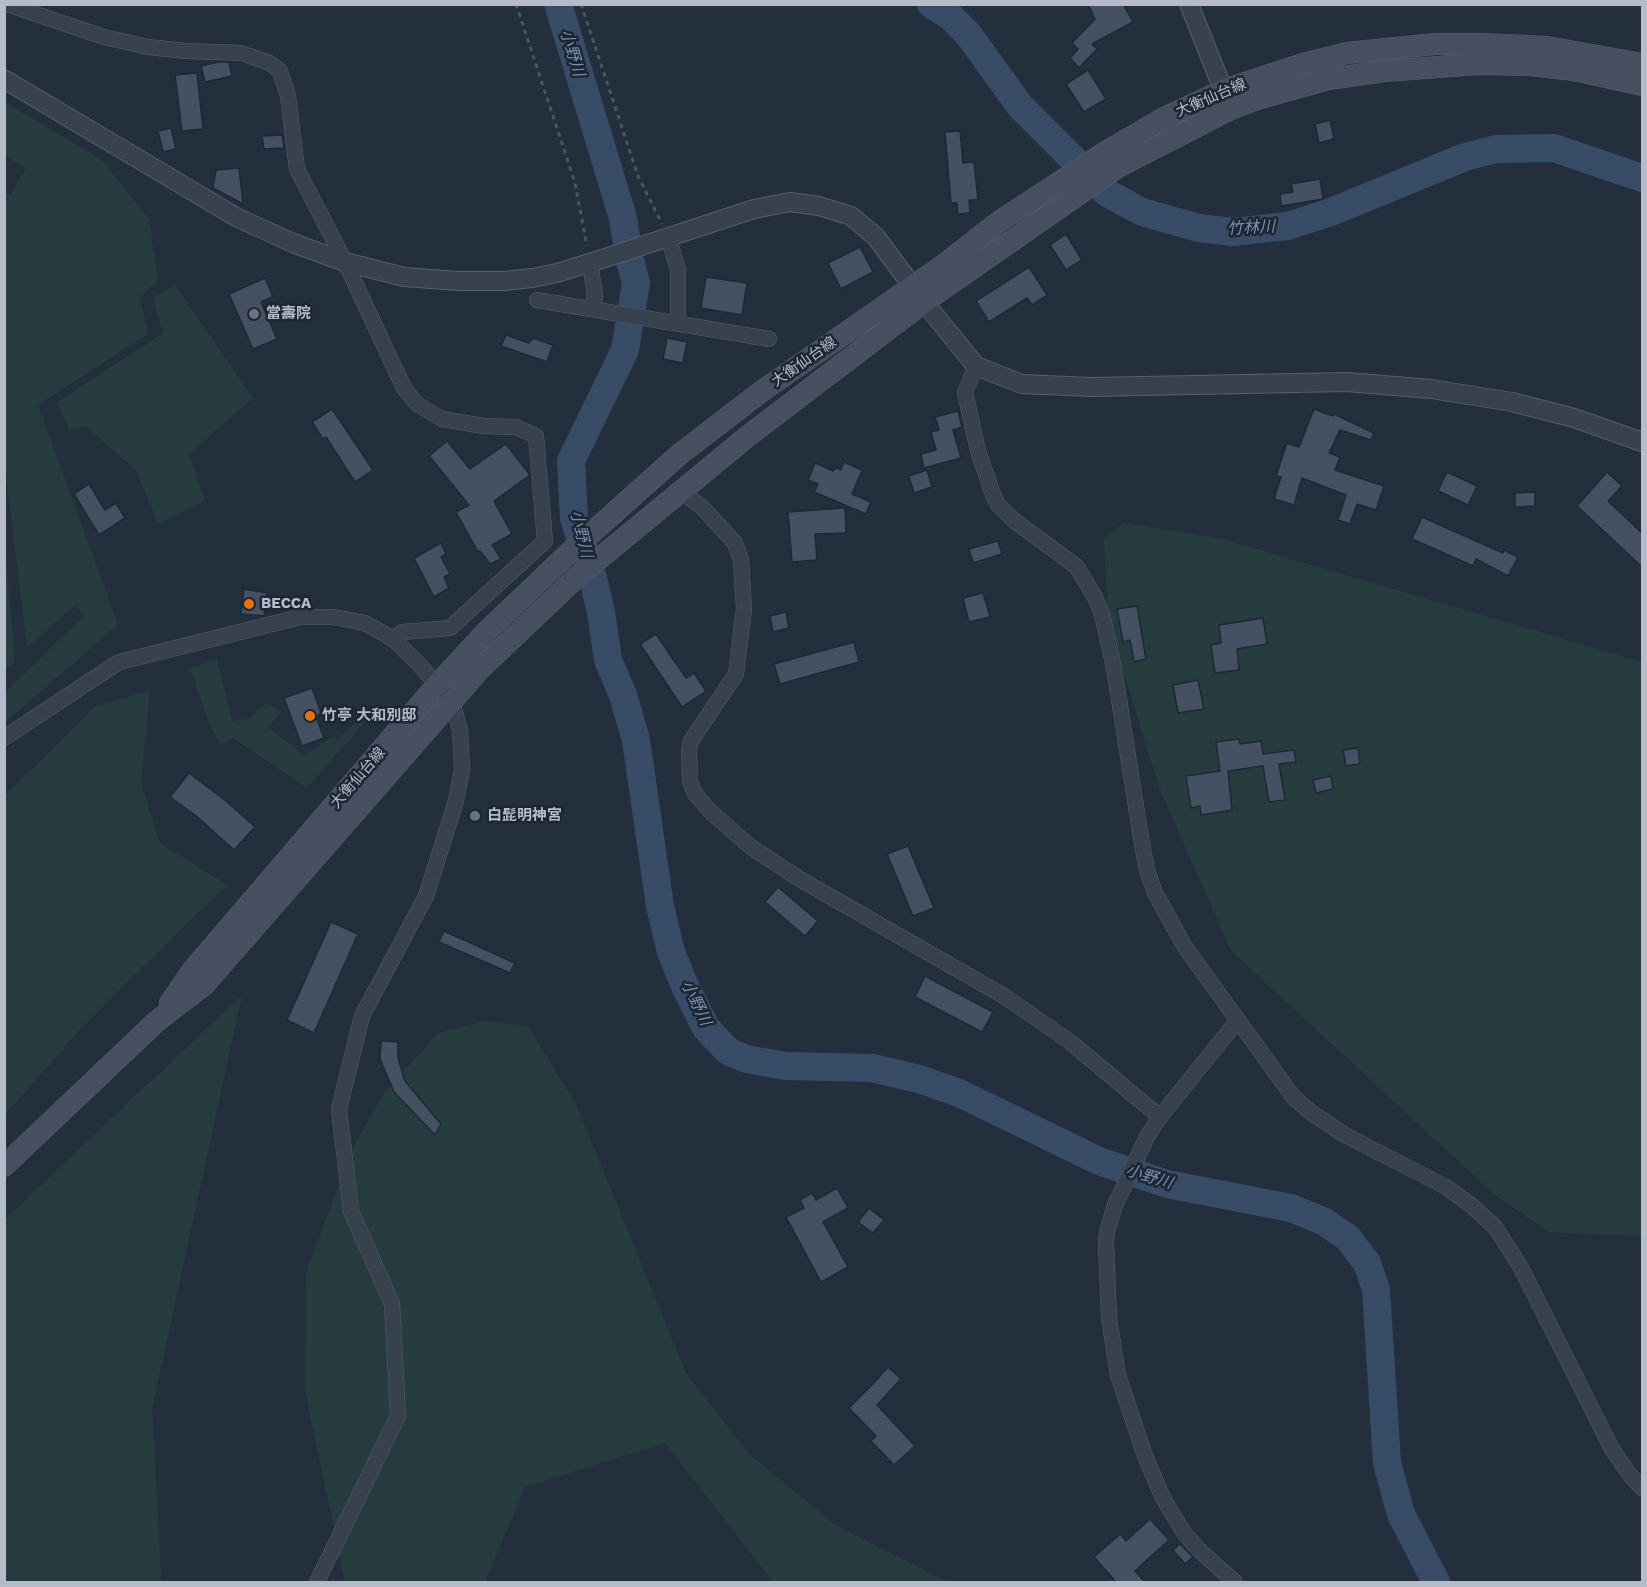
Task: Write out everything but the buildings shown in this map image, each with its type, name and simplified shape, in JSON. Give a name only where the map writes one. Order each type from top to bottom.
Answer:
[{"type":"main road","name":"大衡仙台線","points":[[157,1021],[192,971],[437,685],[487,632],[569,553],[680,454],[762,391],[918,294],[1111,160],[1303,64],[1347,53],[1435,44],[1547,47],[1642,64]]},
{"type":"main road","name":"大衡仙台線","points":[[1227,100],[1254,100],[1329,79],[1395,70],[1478,64],[1530,65],[1574,70],[1642,85]]},
{"type":"main road","name":"大衡仙台線","points":[[4,1166],[157,1021],[204,985],[480,669],[577,577],[623,537],[918,294]]},
{"type":"street","points":[[6,4],[104,37],[148,47],[241,53],[270,63],[280,71],[288,96],[297,169],[345,262],[404,388],[417,404],[442,419],[483,426],[516,427],[536,436],[545,541],[450,628],[402,632],[393,639]]},
{"type":"street","points":[[1189,4],[1227,100]]},
{"type":"street","points":[[4,79],[236,217],[293,243],[345,262],[404,277],[458,281],[504,281],[557,273],[754,209],[790,202],[819,206],[851,216],[876,237],[976,366],[1022,384],[1091,387],[1347,382],[1431,389],[1512,402],[1574,418],[1642,442]]},
{"type":"street","points":[[662,238],[678,270],[672,321]]},
{"type":"street","points":[[592,309],[595,297],[596,261]]},
{"type":"street","points":[[537,300],[769,339]]},
{"type":"street","points":[[976,366],[965,392],[978,451],[999,506],[1011,518],[1076,566],[1095,597],[1108,635],[1142,844],[1152,885],[1185,947],[1294,1098],[1345,1135],[1446,1187],[1471,1205],[1495,1227],[1525,1276],[1612,1449],[1642,1488]]},
{"type":"street","points":[[680,491],[702,507],[735,543],[741,560],[744,609],[736,674],[691,741],[690,782],[695,794],[711,812],[751,847],[798,878],[1004,996],[1070,1041],[1160,1117]]},
{"type":"street","points":[[4,738],[118,662],[300,617],[333,617],[365,623],[393,639],[418,663],[452,702],[461,740],[462,769],[456,801],[426,896],[362,1016],[339,1109],[351,1211],[392,1304],[398,1416],[317,1582]]},
{"type":"street","points":[[1235,1582],[1198,1549],[1184,1533],[1163,1498],[1145,1456],[1118,1375],[1109,1318],[1106,1244],[1110,1220],[1120,1192],[1160,1117],[1237,1021]]},
{"type":"path","points":[[516,4],[575,183],[596,261]]},
{"type":"path","points":[[581,4],[638,176],[662,238]]},
{"type":"green space","points":[[5,102],[102,160],[149,219],[158,281],[140,297],[148,334],[38,405],[118,625],[5,722],[5,692],[84,616],[75,605],[27,648],[4,456],[5,192],[11,195],[26,168],[5,155]]},
{"type":"green space","points":[[175,285],[253,398],[189,454],[205,501],[158,524],[136,470],[85,426],[69,430],[57,402],[163,333],[153,298]]},
{"type":"green space","points":[[1124,523],[1223,539],[1642,662],[1642,1236],[1549,1232],[1495,1195],[1231,951],[1159,787],[1108,622],[1104,538]]},
{"type":"green space","points":[[5,545],[15,662],[5,670],[4,669]]},
{"type":"green space","points":[[217,659],[232,721],[249,719],[267,702],[281,713],[268,727],[305,756],[333,736],[337,740],[362,716],[368,718],[307,788],[233,738],[220,745],[209,723],[190,668]]},
{"type":"green space","points":[[150,690],[141,783],[160,843],[227,885],[86,1023],[5,1115],[5,795],[94,707]]},
{"type":"green space","points":[[242,995],[152,1409],[160,1582],[5,1582],[5,1219]]},
{"type":"green space","points":[[483,1021],[528,1026],[576,1104],[686,1373],[749,1454],[837,1526],[948,1582],[773,1582],[665,1443],[525,1487],[485,1582],[343,1582],[344,1577],[305,1390],[306,1272],[354,1145],[385,1092],[437,1034]]},
{"type":"waterway","name":"小野川","points":[[558,4],[623,218],[636,283],[625,350],[571,461],[574,518],[593,578],[608,660],[623,695],[636,740],[660,906],[671,952],[706,1028],[728,1051],[746,1059],[786,1066],[872,1068],[919,1079],[959,1093],[1099,1161],[1167,1184],[1291,1208],[1323,1221],[1348,1238],[1367,1263],[1376,1289],[1387,1463],[1401,1514],[1436,1582]]},
{"type":"waterway","name":"竹林川","points":[[931,4],[951,17],[968,34],[1020,106],[1107,193],[1142,212],[1199,228],[1233,232],[1288,226],[1331,212],[1465,157],[1496,149],[1554,148],[1642,178]]},
{"type":"place","name":"當壽院","points":[[254,314]]},
{"type":"place","name":"BECCA","points":[[249,604]]},
{"type":"place","name":"竹亭 大和別邸","points":[[310,716]]},
{"type":"place","name":"白髭明神宮","points":[[475,816]]}]
